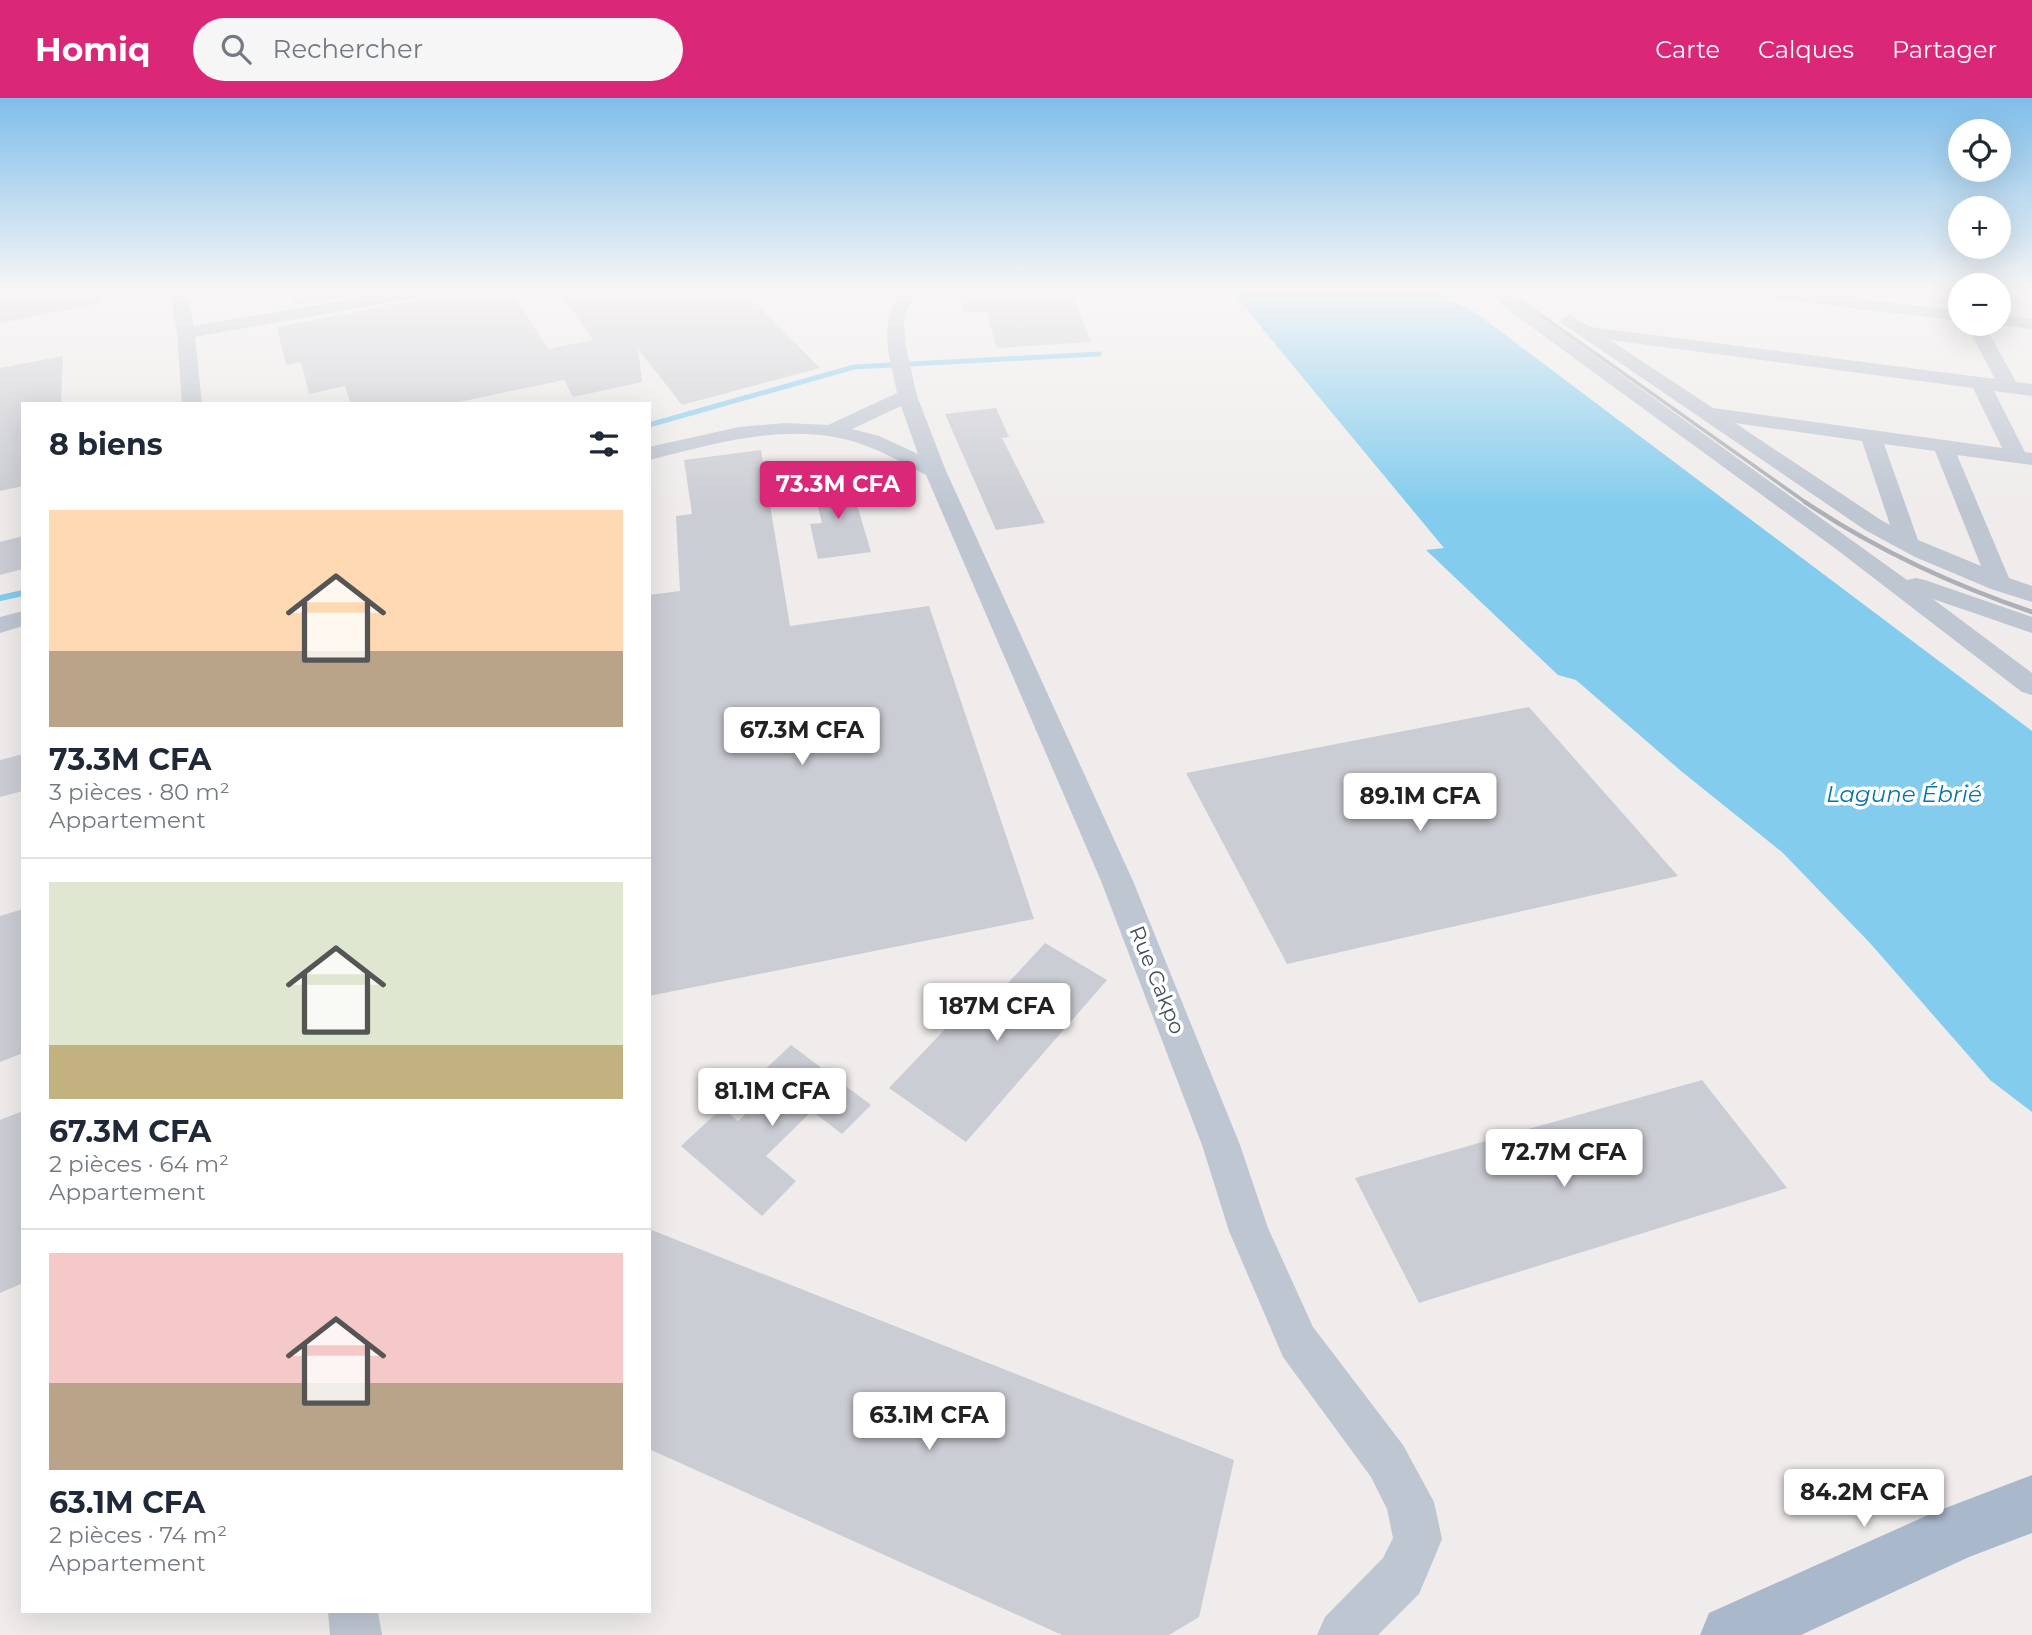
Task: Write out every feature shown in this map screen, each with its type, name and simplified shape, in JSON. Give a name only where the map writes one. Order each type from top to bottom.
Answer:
[{"type":"main road","points":[[1731,1635],[1956,1533],[2032,1504]]},
{"type":"street","points":[[189,364],[192,402]]},
{"type":"street","name":"Rue Cakpo","points":[[901,364],[935,471],[1118,881],[1237,1190],[1249,1231],[1298,1342],[1387,1461],[1410,1502],[1418,1539],[1401,1577],[1343,1635]]},
{"type":"street","points":[[1594,364],[1882,572],[2032,686]]},
{"type":"street","points":[[1634,364],[1874,526],[1908,544],[2032,595]]},
{"type":"street","points":[[1834,364],[2032,390]]},
{"type":"street","points":[[1996,364],[2009,387]]},
{"type":"street","points":[[831,430],[903,375]]},
{"type":"street","points":[[1980,383],[2024,451]]},
{"type":"street","points":[[1706,412],[1943,446],[2024,451]]},
{"type":"street","points":[[651,454],[733,435],[770,430],[831,430],[898,450],[935,471]]},
{"type":"street","points":[[1871,436],[1908,544]]},
{"type":"street","points":[[1943,446],[2000,584]]},
{"type":"street","points":[[1882,572],[2032,625]]},
{"type":"street","points":[[0,616],[21,611]]},
{"type":"street","points":[[0,625],[21,619]]},
{"type":"street","points":[[353,1613],[356,1635]]},
{"type":"water","name":"Lagune Ébrié","points":[[1291,364],[1543,364],[2032,731],[2032,1112],[1990,1080],[1870,943],[1782,852],[1681,771],[1576,680],[1558,675],[1426,550],[1444,548]]},
{"type":"building","points":[[22,364],[63,364],[61,402],[21,402],[21,486],[0,491],[0,368]]},
{"type":"building","points":[[301,364],[640,364],[642,382],[573,397],[564,380],[460,402],[350,402],[345,386],[309,394]]},
{"type":"building","points":[[650,364],[816,364],[820,368],[682,405]]},
{"type":"building","points":[[996,408],[1009,437],[1002,438],[1045,523],[996,530],[945,414]]},
{"type":"building","points":[[761,450],[790,626],[929,606],[1034,919],[651,996],[651,595],[680,591],[676,516],[692,514],[684,460]]},
{"type":"building","points":[[849,478],[871,552],[818,559],[810,524],[822,523],[812,483]]},
{"type":"building","points":[[21,537],[21,570],[0,575],[0,542]]},
{"type":"building","points":[[1529,707],[1678,876],[1287,964],[1186,773]]},
{"type":"building","points":[[21,755],[21,792],[0,797],[0,760]]},
{"type":"building","points":[[21,910],[21,1054],[0,1062],[0,916]]},
{"type":"building","points":[[1045,943],[1107,980],[966,1142],[889,1088],[972,1001],[984,1009]]},
{"type":"building","points":[[791,1045],[871,1105],[842,1134],[812,1111],[766,1156],[796,1181],[762,1216],[681,1146],[722,1108],[738,1121],[774,1087],[759,1075]]},
{"type":"building","points":[[1702,1080],[1787,1188],[1419,1303],[1355,1178]]},
{"type":"building","points":[[21,1112],[21,1284],[0,1293],[0,1120]]},
{"type":"building","points":[[651,1230],[1234,1460],[1199,1617],[1169,1635],[1062,1635],[651,1450]]},
{"type":"waterway","points":[[651,424],[854,367],[916,364]]},
{"type":"waterway","points":[[0,598],[21,593]]},
{"type":"railway","points":[[1610,364],[1807,503]]},
{"type":"railway","points":[[1807,503],[1859,535],[1915,564],[2032,612]]}]
